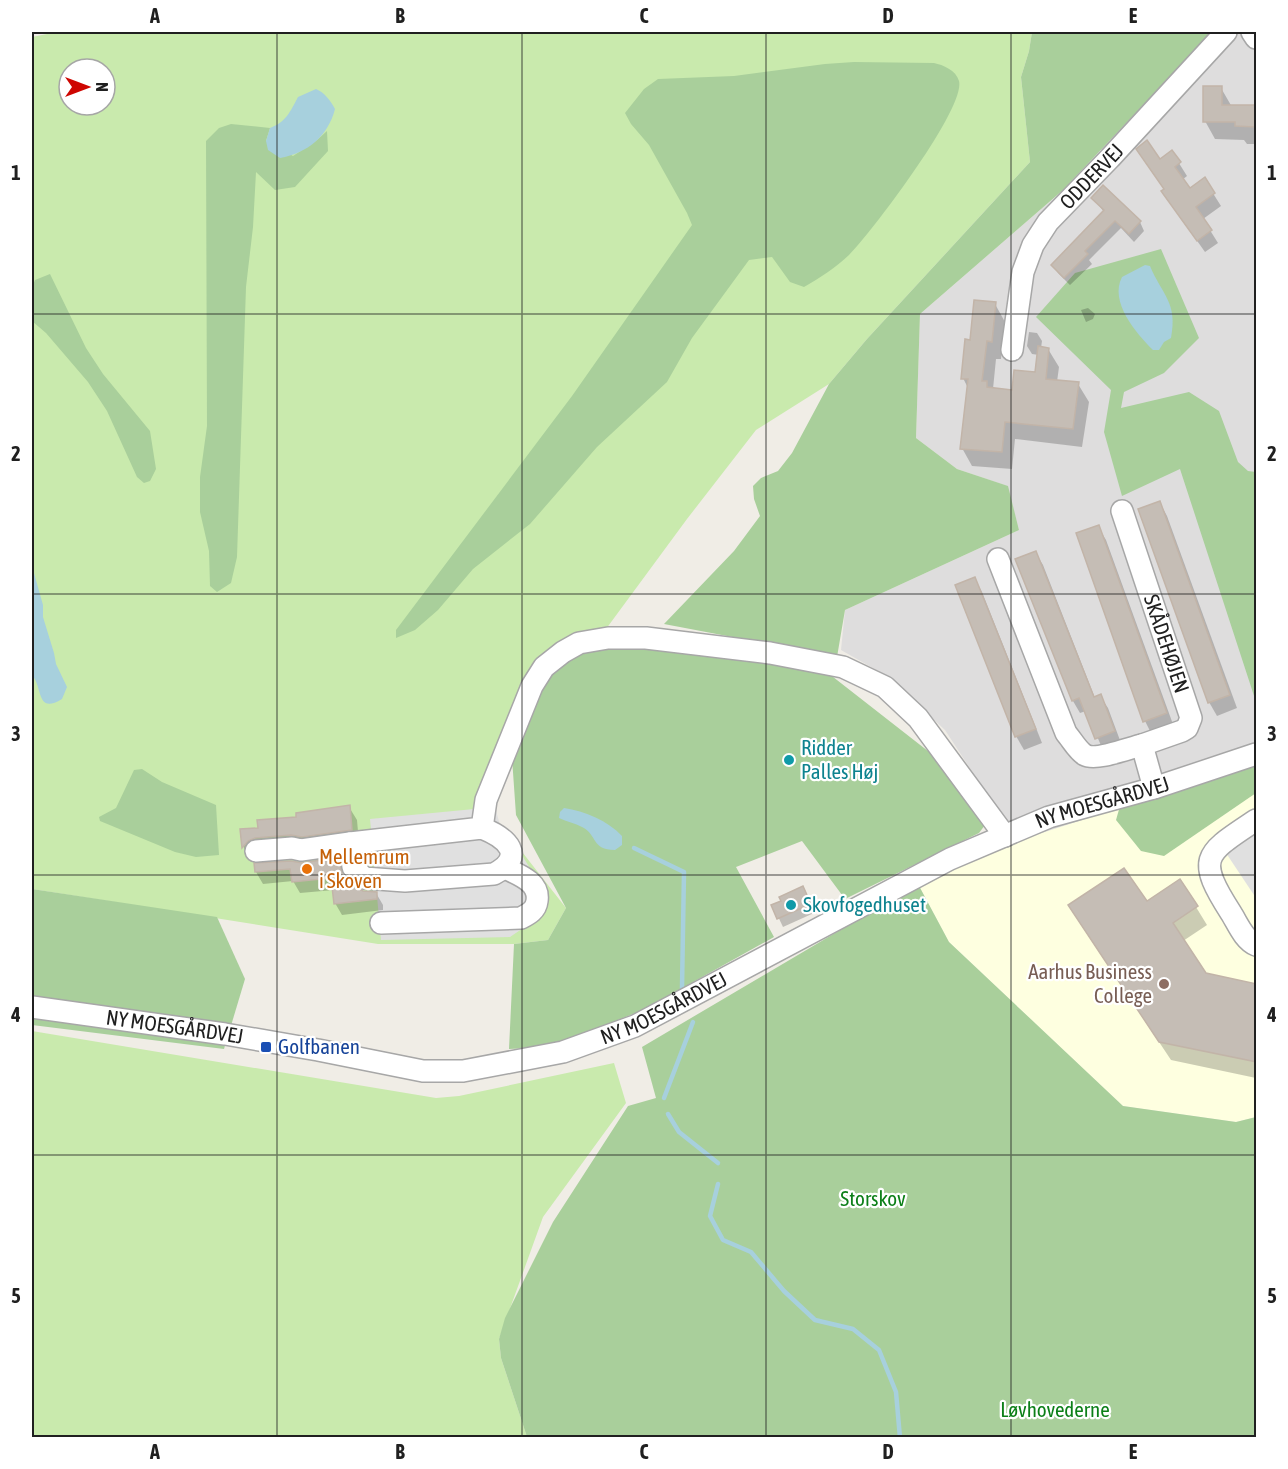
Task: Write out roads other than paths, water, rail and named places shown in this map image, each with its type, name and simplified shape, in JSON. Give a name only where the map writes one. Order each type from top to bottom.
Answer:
[{"type":"street","name":"ODDERVEJ","points":[[1012,350],[1023,273],[1033,245],[1048,222],[1226,32]]},
{"type":"street","points":[[1252,32],[1257,38]]},
{"type":"street","name":"SKÅDEHØJEN","points":[[998,559],[1066,733],[1081,752],[1088,757],[1098,757],[1182,731],[1187,728],[1191,718],[1122,511]]},
{"type":"street","points":[[482,828],[486,800],[532,686],[544,667],[579,643],[608,638],[646,638],[770,653],[843,667],[885,687],[918,718],[1005,836]]},
{"type":"street","points":[[1142,745],[1154,788]]},
{"type":"street","name":"NY MOESGÅRDVEJ","points":[[32,1007],[225,1034],[423,1071],[463,1071],[563,1052],[635,1026],[950,859],[1049,817],[1154,788],[1257,754]]},
{"type":"street","points":[[1257,820],[1223,842],[1209,861],[1214,886],[1247,938],[1257,945]]},
{"type":"street","points":[[256,851],[292,848],[301,850],[350,843],[482,828],[499,835],[506,841],[510,850],[510,860],[505,868],[494,874],[405,881],[364,878],[353,867],[350,843]]},
{"type":"street","points":[[381,923],[521,918],[531,913],[537,905],[538,894],[533,884],[505,868]]},
{"type":"water","points":[[316,89],[327,97],[335,109],[332,119],[315,142],[299,152],[280,158],[268,150],[266,141],[270,128],[284,120],[298,97]]},
{"type":"water","points":[[1145,265],[1150,266],[1171,307],[1173,326],[1171,338],[1164,342],[1159,350],[1153,350],[1132,326],[1119,297],[1122,277]]},
{"type":"water","points":[[32,566],[56,664],[67,687],[62,699],[48,704],[41,698],[32,675]]},
{"type":"water","points":[[564,808],[588,814],[603,821],[622,836],[622,845],[615,850],[602,848],[587,830],[559,818]]},
{"type":"waterway","points":[[634,848],[684,872],[682,988]]},
{"type":"waterway","points":[[664,1098],[693,1022]]},
{"type":"waterway","points":[[668,1114],[679,1132],[718,1163]]},
{"type":"waterway","points":[[718,1184],[710,1216],[723,1240],[751,1252],[784,1291],[815,1320],[853,1329],[879,1350],[896,1392],[900,1438]]},
{"type":"place","name":"Ridder Palles Høj","points":[[789,760]]},
{"type":"place","name":"Mellemrum i Skoven","points":[[307,869]]},
{"type":"place","name":"Skovfogedhuset","points":[[791,905]]},
{"type":"place","name":"Aarhus Business College","points":[[1164,984]]},
{"type":"place","name":"Golfbanen","points":[[266,1047]]},
{"type":"park label","name":"Storskov","points":[[873,1199]]},
{"type":"park label","name":"Løvhovederne","points":[[1055,1410]]}]
